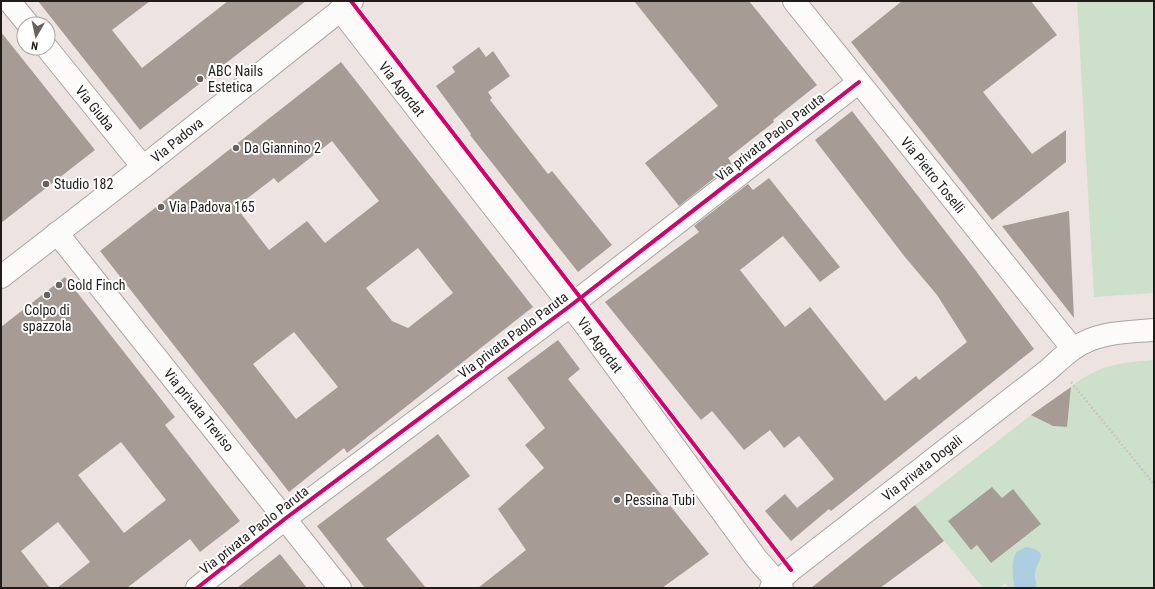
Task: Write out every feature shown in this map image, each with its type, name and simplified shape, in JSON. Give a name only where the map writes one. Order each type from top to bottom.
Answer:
[{"type":"street","points":[[9,1],[21,16]]},
{"type":"street","name":"Via Pietro Toselli","points":[[794,1],[1073,349]]},
{"type":"street","name":"Via Padova","points":[[1,277],[143,168],[346,6]]},
{"type":"street","name":"Via Agordat","points":[[346,6],[777,586]]},
{"type":"street","name":"Via Giuba","points":[[53,56],[143,168]]},
{"type":"street","name":"Via privata Paolo Paruta","points":[[197,588],[286,518],[570,306],[859,82]]},
{"type":"street","name":"Via privata Treviso","points":[[57,233],[286,518],[340,588]]},
{"type":"street","name":"Via privata Dogali","points":[[777,586],[1073,349],[1100,336],[1123,332],[1154,330]]},
{"type":"path","points":[[1070,382],[1154,484]]},
{"type":"green space","points":[[1077,1],[1154,1],[1154,293],[1094,297]]},
{"type":"green space","points":[[1154,360],[1154,588],[1009,588],[1005,583],[999,588],[983,588],[915,505],[1035,412],[1042,420],[1049,424],[1067,427],[1071,387],[1081,379],[1110,366]]},
{"type":"water","points":[[1026,547],[1039,551],[1041,554],[1036,569],[1036,588],[1015,588],[1012,570],[1014,556],[1016,552]]},
{"type":"building","points":[[38,1],[150,1],[112,30],[142,68],[228,1],[306,1],[140,130],[56,24],[56,16],[50,16]]},
{"type":"building","points":[[634,1],[749,1],[817,85],[773,120],[774,122],[728,158],[732,164],[679,206],[645,163],[718,106]]},
{"type":"building","points":[[902,1],[1031,1],[1057,35],[983,92],[1032,154],[1066,130],[1066,162],[992,220],[851,42]]},
{"type":"building","points":[[1,32],[16,51],[16,56],[20,56],[95,150],[1,223]]},
{"type":"building","points":[[479,47],[486,57],[493,51],[510,76],[488,92],[492,98],[490,100],[548,174],[552,171],[612,245],[578,272],[470,135],[471,134],[436,86],[455,72],[452,67]]},
{"type":"building","points":[[341,62],[533,307],[347,453],[344,448],[289,492],[100,251]],"holes":[[[332,141],[379,201],[325,243],[307,221],[269,250],[236,207],[274,178],[278,183]],[[418,248],[453,293],[408,328],[392,321],[366,288]],[[294,332],[338,387],[296,419],[253,364]]]},
{"type":"building","points":[[852,111],[973,267],[1034,349],[831,511],[829,509],[791,541],[765,511],[785,494],[797,508],[834,479],[799,436],[784,448],[770,430],[744,450],[712,411],[701,420],[605,302],[699,232],[694,226],[748,184],[753,190],[769,178],[840,267],[820,282],[783,236],[740,270],[785,327],[810,307],[885,401],[916,376],[919,380],[967,342],[937,295],[905,257],[815,140]]},
{"type":"building","points":[[1069,211],[1074,318],[1002,226]]},
{"type":"building","points":[[65,277],[175,417],[165,425],[240,521],[200,552],[190,539],[127,588],[57,588],[90,562],[58,522],[21,551],[50,588],[1,588],[1,327]],"holes":[[[121,442],[166,500],[124,533],[78,475]]]},
{"type":"building","points":[[558,340],[580,369],[568,379],[709,554],[662,588],[478,588],[526,550],[498,509],[544,468],[525,445],[545,428],[507,378]]},
{"type":"building","points":[[1071,387],[1067,427],[1053,426],[1031,415]]},
{"type":"building","points":[[438,434],[470,476],[386,539],[426,588],[365,588],[317,526]]},
{"type":"building","points":[[992,487],[1002,498],[1013,489],[1041,524],[991,563],[977,545],[971,550],[948,521]]},
{"type":"building","points":[[915,505],[944,541],[880,588],[811,588]]},
{"type":"building","points":[[280,554],[307,588],[237,588]]},
{"type":"cycle path","points":[[351,1],[791,570]]},
{"type":"cycle path","points":[[197,588],[286,518],[570,306],[859,82]]},
{"type":"place","name":"ABC Nails Estetica","points":[[200,79]]},
{"type":"place","name":"Da Giannino 2","points":[[236,148]]},
{"type":"place","name":"Studio 182","points":[[46,184]]},
{"type":"place","name":"Via Padova 165","points":[[161,207]]},
{"type":"place","name":"Gold Finch","points":[[59,285]]},
{"type":"place","name":"Colpo di spazzola","points":[[47,295]]},
{"type":"place","name":"Pessina Tubi","points":[[617,500]]}]
